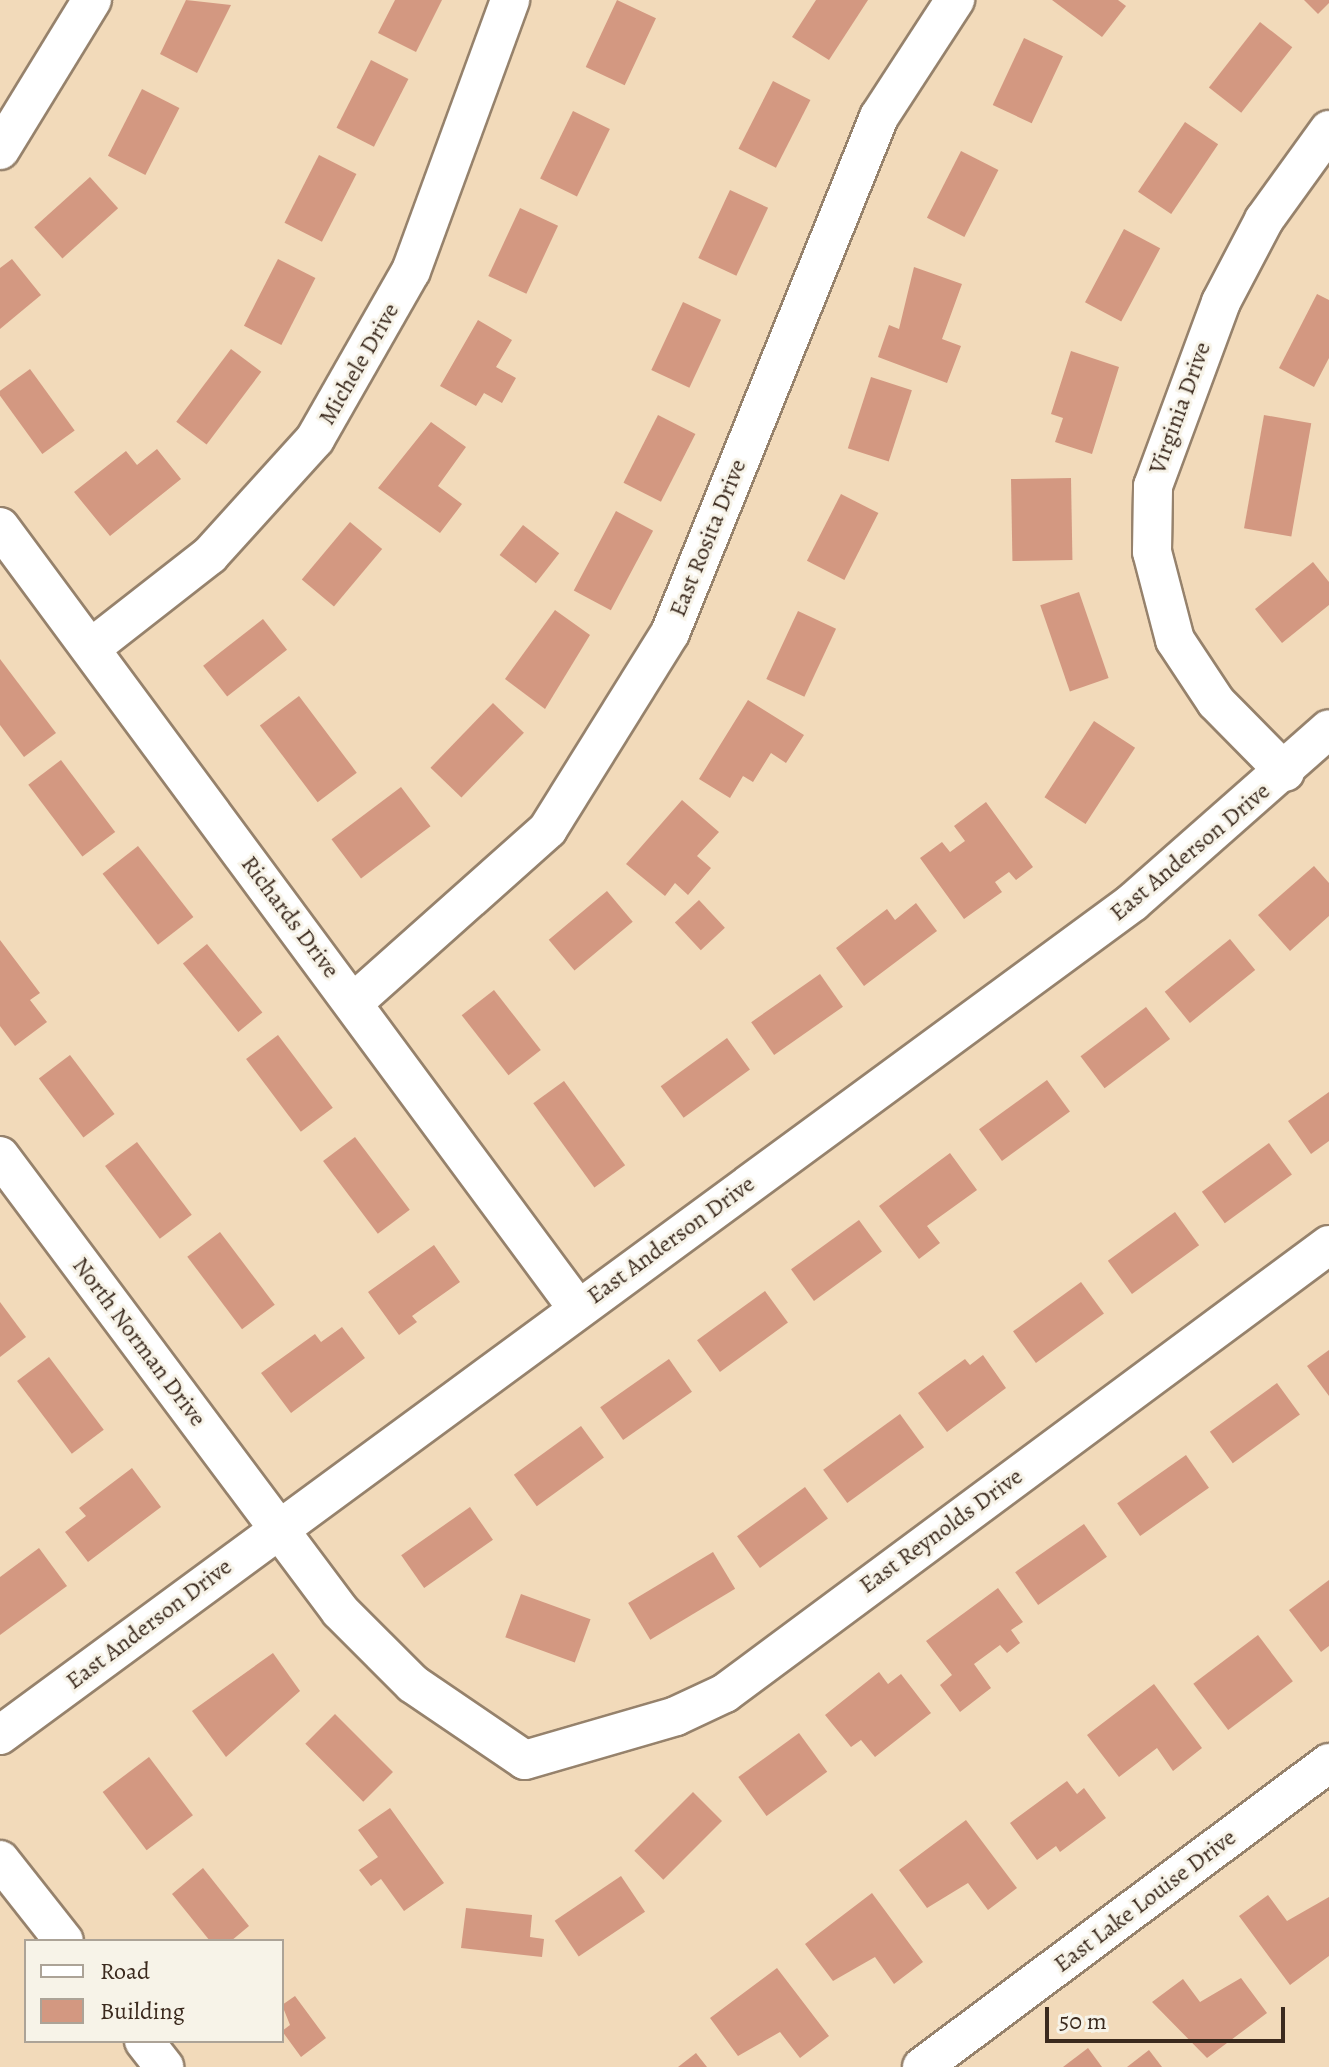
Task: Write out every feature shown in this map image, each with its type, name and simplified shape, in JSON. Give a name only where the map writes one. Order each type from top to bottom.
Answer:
[{"type":"street","points":[[0,150],[92,0]]},
{"type":"street","name":"Michele Drive","points":[[91,648],[210,555],[269,496],[329,416],[411,271],[510,0]]},
{"type":"street","name":"East Rosita Drive","points":[[353,1003],[548,829],[670,633],[879,117],[955,0]]},
{"type":"street","name":"Virginia Drive","points":[[1285,772],[1216,702],[1175,640],[1152,552],[1153,486],[1221,302],[1264,220],[1329,130]]},
{"type":"street","name":"Richards Drive","points":[[0,527],[578,1309]]},
{"type":"street","name":"East Anderson Drive","points":[[0,1735],[1133,902],[1285,772],[1329,729]]},
{"type":"street","name":"North Norman Drive","points":[[0,1156],[278,1528],[379,1654],[525,1760]]},
{"type":"street","name":"East Reynolds Drive","points":[[525,1760],[676,1716],[725,1693],[1329,1245]]},
{"type":"street","name":"East Lake Louise Drive","points":[[922,2067],[1329,1763]]},
{"type":"street","points":[[0,1860],[62,1939]]},
{"type":"street","points":[[146,2043],[164,2067]]},
{"type":"building","points":[[186,0],[231,5],[197,73],[160,54]]},
{"type":"building","points":[[395,0],[442,0],[416,52],[378,33]]},
{"type":"building","points":[[617,0],[656,18],[625,85],[586,67]]},
{"type":"building","points":[[816,0],[868,0],[829,60],[792,37]]},
{"type":"building","points":[[1052,0],[1118,0],[1126,6],[1102,37]]},
{"type":"building","points":[[1304,0],[1329,0],[1329,3],[1318,14]]},
{"type":"building","points":[[1260,22],[1292,47],[1241,113],[1209,87]]},
{"type":"building","points":[[1024,38],[1063,56],[1032,123],[993,105]]},
{"type":"building","points":[[371,60],[408,79],[374,147],[336,128]]},
{"type":"building","points":[[773,81],[810,100],[776,168],[738,149]]},
{"type":"building","points":[[142,89],[179,108],[145,175],[108,156]]},
{"type":"building","points":[[573,111],[610,129],[577,196],[540,178]]},
{"type":"building","points":[[1185,122],[1218,144],[1171,214],[1138,192]]},
{"type":"building","points":[[961,151],[998,170],[964,237],[927,218]]},
{"type":"building","points":[[319,155],[356,174],[322,242],[284,223]]},
{"type":"building","points":[[90,177],[118,208],[62,258],[34,227]]},
{"type":"building","points":[[730,190],[768,208],[736,276],[698,258]]},
{"type":"building","points":[[520,208],[558,226],[526,294],[488,276]]},
{"type":"building","points":[[1124,229],[1160,248],[1121,322],[1085,302]]},
{"type":"building","points":[[12,259],[41,295],[0,329],[0,268]]},
{"type":"building","points":[[278,259],[315,278],[281,345],[244,326]]},
{"type":"building","points":[[914,267],[962,284],[942,339],[961,346],[947,383],[878,357],[889,325],[899,329]]},
{"type":"building","points":[[1317,294],[1329,300],[1329,358],[1314,387],[1279,368]]},
{"type":"building","points":[[683,302],[721,320],[689,388],[651,370]]},
{"type":"building","points":[[478,320],[512,340],[496,367],[516,378],[502,403],[484,393],[476,406],[440,386]]},
{"type":"building","points":[[231,349],[261,372],[207,445],[176,422]]},
{"type":"building","points":[[1071,351],[1119,367],[1092,454],[1055,442],[1063,418],[1051,414]]},
{"type":"building","points":[[30,369],[75,430],[42,454],[0,396],[0,391]]},
{"type":"building","points":[[871,377],[912,390],[889,462],[848,448]]},
{"type":"building","points":[[658,415],[695,434],[661,502],[623,483]]},
{"type":"building","points":[[1264,415],[1311,423],[1291,537],[1244,528]]},
{"type":"building","points":[[431,422],[466,447],[438,486],[462,504],[440,533],[378,488]]},
{"type":"building","points":[[157,449],[181,479],[110,536],[74,492],[126,451],[137,465]]},
{"type":"building","points":[[1071,478],[1072,560],[1012,561],[1011,479]]},
{"type":"building","points":[[841,494],[878,513],[844,580],[807,561]]},
{"type":"building","points":[[616,511],[653,531],[611,610],[574,590]]},
{"type":"building","points":[[350,522],[382,549],[334,606],[302,579]]},
{"type":"building","points":[[523,525],[559,553],[536,583],[500,555]]},
{"type":"building","points":[[1313,562],[1329,582],[1329,605],[1282,643],[1255,609]]},
{"type":"building","points":[[1079,592],[1109,678],[1070,691],[1040,605]]},
{"type":"building","points":[[555,610],[590,635],[545,709],[505,679]]},
{"type":"building","points":[[798,611],[836,629],[804,697],[766,679]]},
{"type":"building","points":[[263,619],[287,650],[227,697],[203,666]]},
{"type":"building","points":[[0,659],[56,733],[24,757],[0,725]]},
{"type":"building","points":[[299,696],[357,773],[318,802],[260,725]]},
{"type":"building","points":[[748,700],[804,735],[786,763],[771,753],[753,782],[743,776],[730,798],[699,779]]},
{"type":"building","points":[[493,703],[524,733],[461,798],[430,768]]},
{"type":"building","points":[[1094,721],[1135,748],[1086,824],[1044,797]]},
{"type":"building","points":[[61,760],[115,832],[82,857],[28,785]]},
{"type":"building","points":[[401,787],[430,826],[361,878],[332,839]]},
{"type":"building","points":[[682,800],[719,832],[697,856],[711,868],[688,895],[675,883],[665,896],[626,864]]},
{"type":"building","points":[[986,802],[1033,867],[1016,880],[1009,872],[995,882],[1002,892],[964,919],[920,858],[942,842],[950,852],[965,841],[954,826]]},
{"type":"building","points":[[138,846],[193,917],[158,945],[103,874]]},
{"type":"building","points":[[1314,866],[1329,883],[1329,916],[1290,951],[1258,915]]},
{"type":"building","points":[[607,891],[633,922],[574,970],[549,940]]},
{"type":"building","points":[[699,900],[725,928],[701,950],[675,923]]},
{"type":"building","points":[[916,903],[937,931],[864,986],[836,948],[887,909],[895,920]]},
{"type":"building","points":[[1230,939],[1255,970],[1190,1023],[1165,992]]},
{"type":"building","points":[[0,940],[40,993],[30,1000],[47,1022],[15,1046],[0,1026]]},
{"type":"building","points":[[207,944],[262,1012],[238,1032],[183,964]]},
{"type":"building","points":[[820,974],[843,1007],[774,1055],[751,1022]]},
{"type":"building","points":[[494,990],[541,1050],[508,1075],[462,1015]]},
{"type":"building","points":[[1146,1007],[1170,1039],[1105,1088],[1081,1056]]},
{"type":"building","points":[[278,1035],[333,1108],[301,1132],[246,1059]]},
{"type":"building","points":[[727,1038],[750,1070],[684,1118],[661,1086]]},
{"type":"building","points":[[70,1055],[115,1114],[83,1138],[39,1078]]},
{"type":"building","points":[[1047,1080],[1070,1112],[1002,1161],[979,1129]]},
{"type":"building","points":[[564,1081],[625,1165],[594,1187],[533,1103]]},
{"type":"building","points":[[1329,1092],[1329,1141],[1311,1154],[1288,1121]]},
{"type":"building","points":[[355,1137],[410,1210],[378,1234],[323,1161]]},
{"type":"building","points":[[137,1142],[192,1215],[160,1239],[105,1166]]},
{"type":"building","points":[[1269,1143],[1292,1175],[1225,1223],[1202,1192]]},
{"type":"building","points":[[950,1153],[977,1190],[927,1226],[940,1243],[919,1259],[879,1206]]},
{"type":"building","points":[[1175,1212],[1199,1245],[1132,1294],[1108,1261]]},
{"type":"building","points":[[859,1220],[882,1252],[814,1301],[791,1269]]},
{"type":"building","points":[[220,1232],[275,1305],[242,1329],[187,1257]]},
{"type":"building","points":[[434,1245],[460,1282],[412,1316],[417,1322],[399,1335],[368,1292]]},
{"type":"building","points":[[1081,1282],[1104,1314],[1036,1363],[1013,1331]]},
{"type":"building","points":[[765,1291],[788,1323],[720,1372],[697,1340]]},
{"type":"building","points":[[0,1302],[26,1337],[0,1357]]},
{"type":"building","points":[[342,1327],[365,1358],[291,1413],[261,1373],[315,1334],[321,1342]]},
{"type":"building","points":[[1329,1350],[1329,1396],[1307,1366]]},
{"type":"building","points":[[983,1355],[1006,1388],[947,1432],[918,1393],[965,1359],[970,1365]]},
{"type":"building","points":[[49,1357],[104,1430],[72,1454],[17,1381]]},
{"type":"building","points":[[669,1359],[692,1392],[623,1440],[600,1407]]},
{"type":"building","points":[[1277,1383],[1300,1415],[1233,1463],[1210,1432]]},
{"type":"building","points":[[900,1414],[924,1447],[847,1503],[823,1470]]},
{"type":"building","points":[[581,1426],[604,1458],[537,1506],[514,1475]]},
{"type":"building","points":[[1186,1455],[1209,1488],[1140,1536],[1117,1503]]},
{"type":"building","points":[[132,1468],[161,1507],[88,1562],[65,1532],[86,1516],[79,1508]]},
{"type":"building","points":[[805,1487],[828,1519],[760,1568],[737,1536]]},
{"type":"building","points":[[470,1507],[493,1540],[424,1588],[401,1555]]},
{"type":"building","points":[[1084,1524],[1107,1557],[1038,1605],[1015,1572]]},
{"type":"building","points":[[39,1548],[67,1586],[0,1635],[0,1577]]},
{"type":"building","points":[[713,1552],[735,1589],[650,1640],[628,1603]]},
{"type":"building","points":[[1329,1580],[1329,1646],[1321,1652],[1289,1610]]},
{"type":"building","points":[[998,1588],[1023,1622],[1011,1630],[1020,1643],[1007,1653],[1000,1645],[974,1664],[991,1688],[960,1712],[940,1685],[952,1675],[926,1641]]},
{"type":"building","points":[[521,1594],[591,1619],[575,1663],[505,1637]]},
{"type":"building","points":[[1258,1635],[1293,1681],[1228,1730],[1193,1684]]},
{"type":"building","points":[[273,1653],[300,1691],[226,1757],[192,1711]]},
{"type":"building","points":[[879,1672],[888,1684],[901,1674],[931,1713],[875,1757],[861,1740],[851,1747],[825,1715]]},
{"type":"building","points":[[1154,1684],[1202,1748],[1173,1771],[1157,1748],[1119,1777],[1087,1735]]},
{"type":"building","points":[[335,1714],[393,1772],[363,1802],[305,1744]]},
{"type":"building","points":[[799,1733],[827,1772],[767,1816],[738,1777]]},
{"type":"building","points":[[149,1757],[193,1815],[147,1850],[103,1792]]},
{"type":"building","points":[[1067,1781],[1077,1794],[1084,1788],[1106,1818],[1060,1852],[1056,1846],[1037,1860],[1010,1823]]},
{"type":"building","points":[[693,1792],[722,1821],[663,1880],[634,1851]]},
{"type":"building","points":[[390,1808],[444,1883],[404,1911],[381,1879],[371,1886],[359,1870],[378,1857],[358,1830]]},
{"type":"building","points":[[966,1820],[1017,1888],[988,1910],[968,1883],[927,1908],[899,1870]]},
{"type":"building","points":[[203,1868],[249,1926],[233,1939],[208,1939],[172,1894]]},
{"type":"building","points":[[621,1876],[645,1912],[579,1956],[555,1921]]},
{"type":"building","points":[[872,1893],[923,1962],[894,1984],[875,1957],[833,1981],[805,1944]]},
{"type":"building","points":[[1268,1895],[1287,1921],[1329,1897],[1329,1956],[1290,1985],[1239,1916]]},
{"type":"building","points":[[466,1908],[532,1915],[530,1937],[544,1939],[542,1957],[461,1948]]},
{"type":"building","points":[[777,1968],[829,2036],[800,2058],[780,2032],[738,2056],[710,2018]]},
{"type":"building","points":[[1241,1978],[1267,2013],[1207,2058],[1152,2002],[1183,1979],[1200,2002]]},
{"type":"building","points":[[295,1996],[326,2038],[301,2057],[284,2034],[290,2025],[284,2004]]},
{"type":"building","points":[[1088,2048],[1102,2067],[1063,2067]]},
{"type":"building","points":[[1149,2050],[1162,2067],[1127,2067]]},
{"type":"building","points":[[696,2053],[707,2067],[678,2067]]}]
